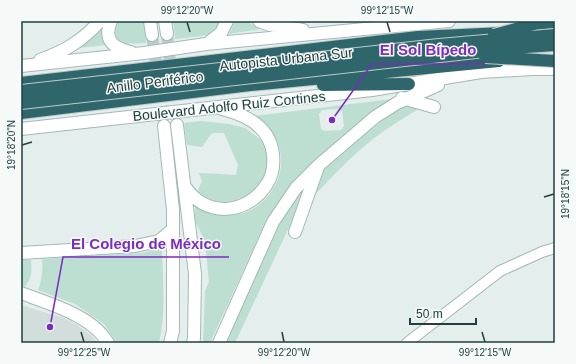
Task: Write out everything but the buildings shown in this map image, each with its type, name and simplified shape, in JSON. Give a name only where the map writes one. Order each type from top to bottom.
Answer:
[{"type":"highway","points":[[465,43],[534,24],[555,22]]},
{"type":"highway","name":"Anillo Periférico","points":[[21,83],[418,36],[555,31]]},
{"type":"highway","name":"Autopista Urbana Sur","points":[[21,90],[465,43],[555,35]]},
{"type":"highway","name":"Autopista Urbana Sur","points":[[21,103],[454,56],[511,48],[555,45]]},
{"type":"highway","points":[[454,56],[555,61]]},
{"type":"highway","name":"Anillo Periférico","points":[[21,113],[250,85],[415,68],[555,56]]},
{"type":"highway","points":[[250,85],[409,84]]},
{"type":"main road","points":[[21,66],[55,54],[73,45],[88,35],[100,21]]},
{"type":"main road","points":[[111,21],[108,35],[113,44],[123,50],[144,53]]},
{"type":"main road","points":[[150,21],[152,35]]},
{"type":"main road","points":[[165,21],[167,34]]},
{"type":"main road","points":[[206,44],[217,37],[224,29],[228,21]]},
{"type":"main road","points":[[259,21],[270,26],[324,33]]},
{"type":"main road","points":[[21,66],[144,53],[206,44],[324,33],[349,26],[449,21]]},
{"type":"main road","name":"Boulevard Adolfo Ruiz Cortines","points":[[21,129],[372,90],[481,72],[555,69]]},
{"type":"main road","points":[[219,343],[273,222],[296,188],[319,165],[375,117],[405,99],[433,86],[481,72]]},
{"type":"main road","points":[[372,90],[434,107]]},
{"type":"main road","points":[[183,184],[188,192],[202,203],[215,208],[230,209],[244,205],[254,198],[264,189],[271,177],[273,152],[264,131],[242,115],[213,108]]},
{"type":"main road","points":[[177,125],[195,274],[194,338],[192,343]]},
{"type":"main road","points":[[164,126],[173,210],[173,331],[170,343]]},
{"type":"main road","points":[[295,232],[319,165]]},
{"type":"main road","points":[[21,253],[135,246],[159,241],[173,229]]},
{"type":"main road","points":[[21,293],[74,314],[94,327],[108,343]]},
{"type":"street","points":[[407,343],[500,271],[542,252],[555,248]]},
{"type":"shaded area","points":[[21,305],[64,318],[76,324],[92,336],[97,343],[21,343]]},
{"type":"green space","points":[[119,21],[145,21],[146,43],[133,44],[117,39],[115,34]]},
{"type":"green space","points":[[173,21],[221,21],[215,32],[210,35],[175,39]]},
{"type":"green space","points":[[235,21],[247,21],[261,29],[229,34]]},
{"type":"green space","points":[[104,26],[106,45],[79,48],[93,38]]},
{"type":"green space","points":[[392,99],[290,187],[276,206],[262,230],[210,343],[203,343],[205,291],[209,282],[205,241],[195,221],[195,203],[211,212],[227,215],[242,213],[256,207],[268,196],[276,183],[281,168],[281,153],[273,134],[266,125],[254,116]],"holes":[[[338,109],[342,111],[344,126],[341,130],[325,131],[321,129],[319,114],[322,110]]]},
{"type":"green space","points":[[411,102],[422,107],[391,126],[356,153],[310,200],[322,169],[383,120]]},
{"type":"green space","points":[[201,121],[229,124],[245,128],[260,139],[266,147],[269,156],[266,178],[251,198],[227,205],[205,198],[198,190],[202,181],[199,173],[236,175],[238,165],[224,133],[212,133],[202,147],[187,145],[184,123]]},
{"type":"green space","points":[[312,178],[235,343],[224,343],[279,223]]},
{"type":"green space","points":[[160,248],[162,252],[164,298],[163,321],[159,343],[117,343],[104,324],[75,304],[38,290],[42,275],[42,259],[142,253]]},
{"type":"green space","points":[[21,260],[31,260],[31,274],[25,287],[21,285]]},
{"type":"tunnel","points":[[167,34],[177,125]]},
{"type":"tunnel","points":[[152,35],[164,123]]},
{"type":"place","name":"El Sol Bípedo","points":[[332,120]]},
{"type":"place","name":"El Colegio de México","points":[[50,327]]}]
